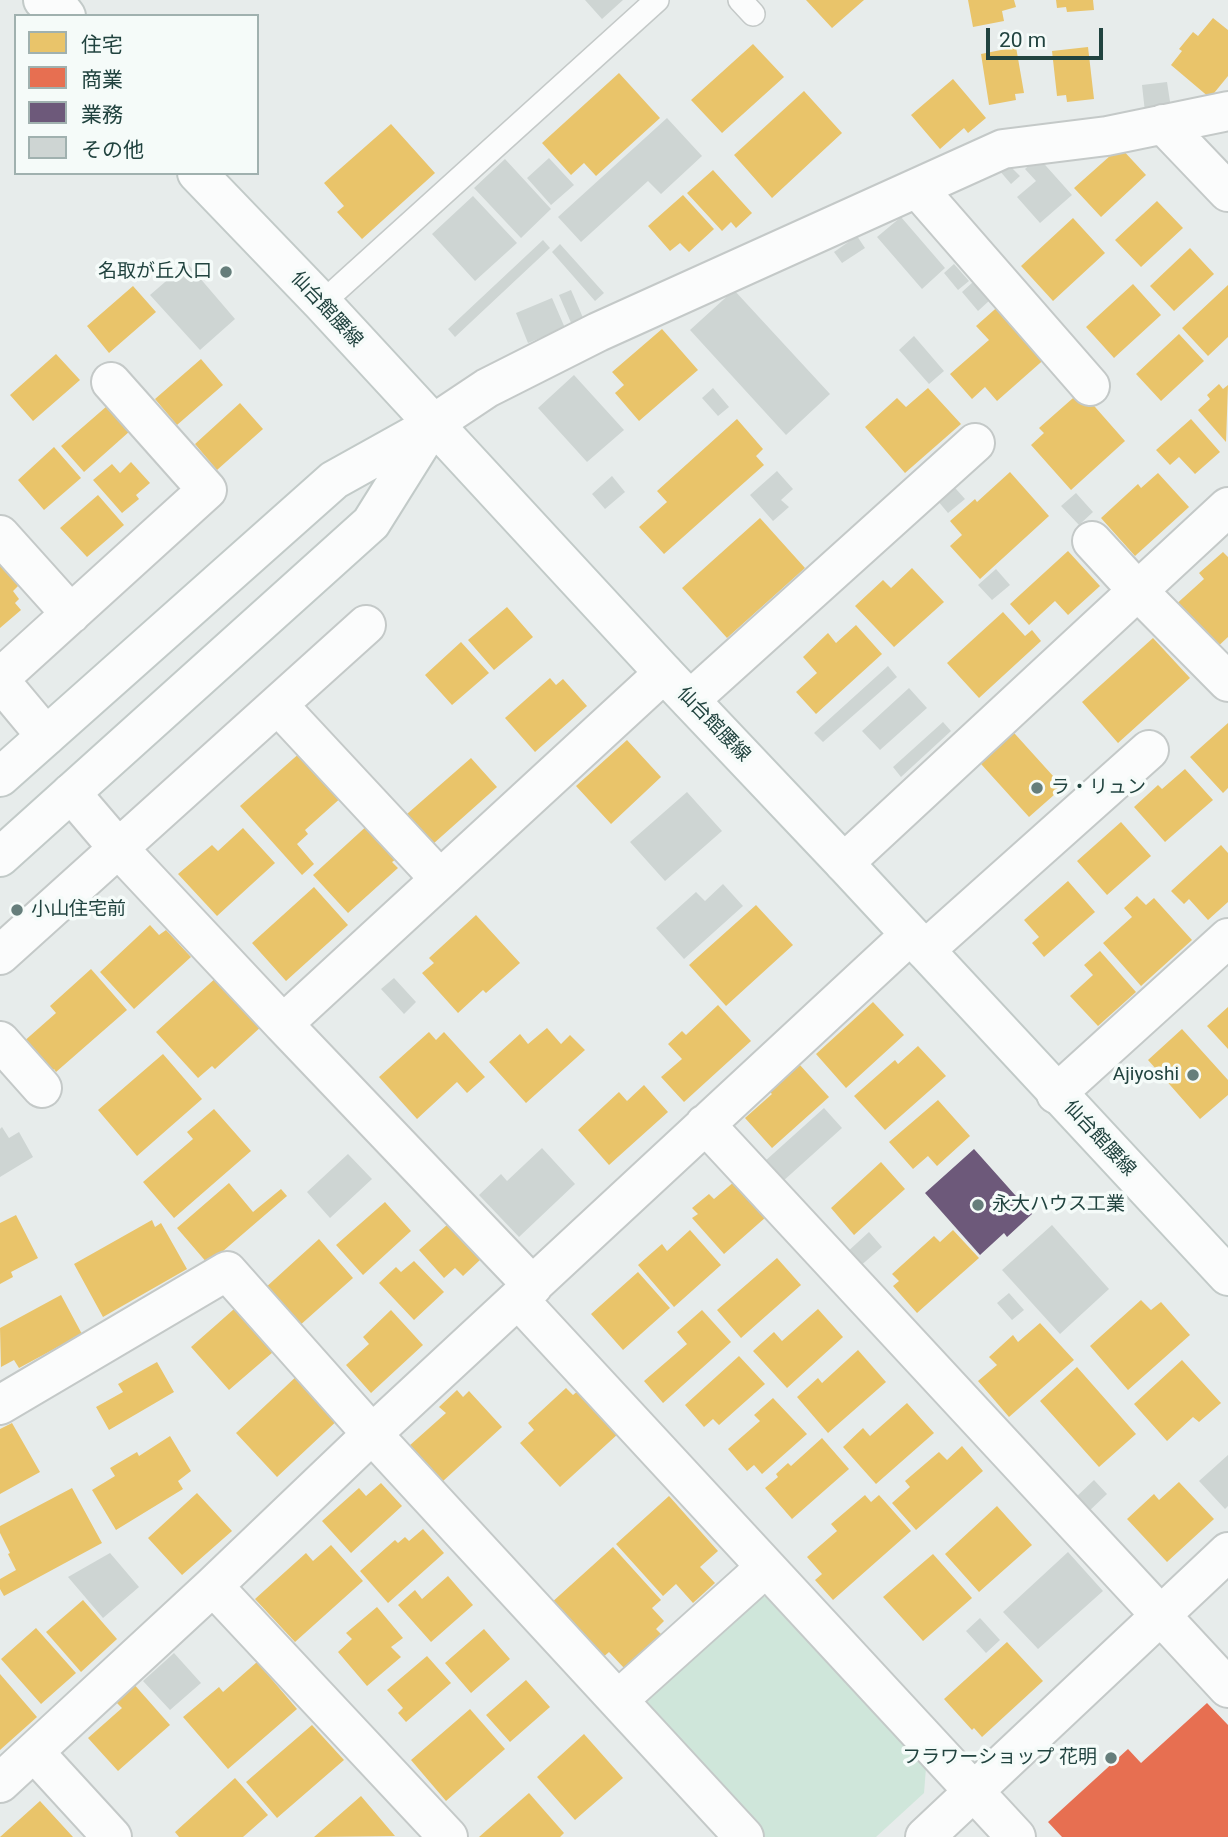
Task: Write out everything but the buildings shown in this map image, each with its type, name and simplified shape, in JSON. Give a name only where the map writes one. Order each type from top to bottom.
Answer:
[{"type":"street","points":[[0,777],[334,480],[433,424],[487,388],[598,332],[918,190],[1003,149],[1107,136],[1228,111]]},
{"type":"street","points":[[1163,124],[1228,192]]},
{"type":"street","name":"仙台館腰線","points":[[199,175],[322,303],[1056,1094],[1225,1267]]},
{"type":"street","points":[[918,190],[1090,386]]},
{"type":"street","points":[[46,736],[0,679],[207,490],[111,382]]},
{"type":"street","points":[[0,857],[371,523],[433,424]]},
{"type":"street","points":[[283,1024],[440,879],[975,443]]},
{"type":"street","points":[[844,863],[1228,507]]},
{"type":"street","points":[[0,534],[71,614]]},
{"type":"street","points":[[1092,541],[1228,682]]},
{"type":"street","points":[[0,955],[366,625]]},
{"type":"street","points":[[291,719],[440,879]]},
{"type":"street","points":[[0,1783],[705,1124],[1149,750]]},
{"type":"street","points":[[71,793],[118,848],[283,1024],[526,1292],[766,1567],[1016,1837]]},
{"type":"street","points":[[1056,1094],[1228,938]]},
{"type":"street","points":[[0,1041],[41,1088]]},
{"type":"street","points":[[705,1124],[1228,1688]]},
{"type":"street","points":[[0,1405],[227,1271],[372,1434],[744,1837]]},
{"type":"street","points":[[925,1837],[1228,1552]]},
{"type":"street","points":[[618,1700],[766,1567]]},
{"type":"street","points":[[213,1586],[448,1837]]},
{"type":"street","points":[[34,1752],[112,1837]]},
{"type":"lane","points":[[322,303],[657,0]]},
{"type":"green space","points":[[750,1597],[770,1597],[926,1768],[924,1793],[876,1837],[764,1837],[645,1708],[646,1690]]},
{"type":"place","name":"名取が丘入口","points":[[226,272]]},
{"type":"place","name":"ラ・リュン","points":[[1037,788]]},
{"type":"place","name":"小山住宅前","points":[[17,910]]},
{"type":"place","name":"Ajiyoshi","points":[[1193,1075]]},
{"type":"place","name":"永大ハウス工業","points":[[978,1205]]},
{"type":"place","name":"フラワーショップ 花明","points":[[1111,1758]]}]
